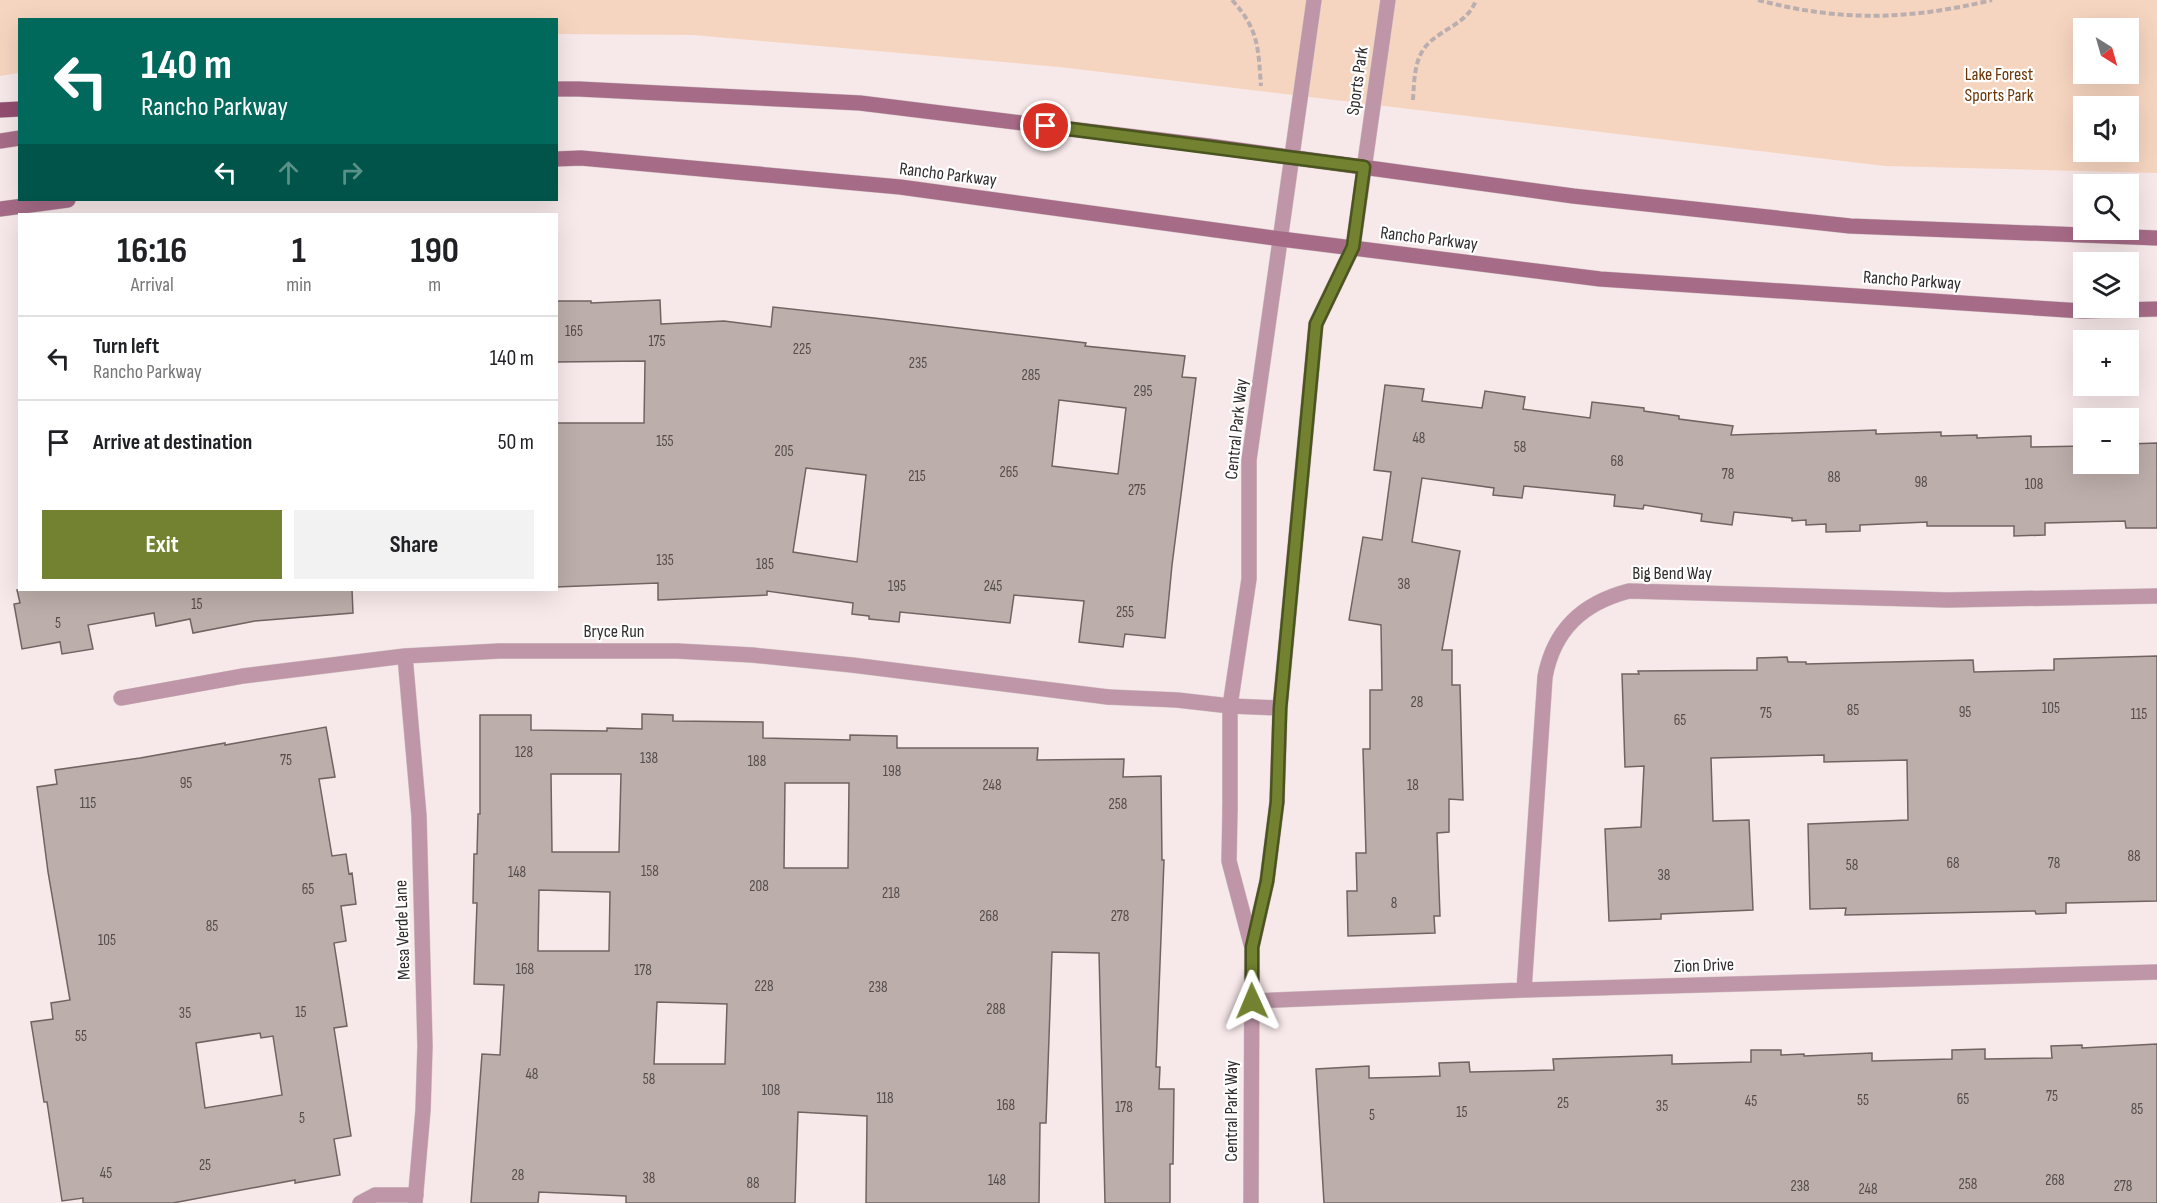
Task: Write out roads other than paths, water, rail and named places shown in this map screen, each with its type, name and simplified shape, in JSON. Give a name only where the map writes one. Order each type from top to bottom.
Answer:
[{"type":"main road","points":[[558,89],[579,88],[860,104],[1293,157],[1574,196],[1850,226],[2157,238]]},
{"type":"main road","points":[[0,110],[18,109]]},
{"type":"main road","points":[[0,141],[18,138]]},
{"type":"main road","name":"Rancho Parkway","points":[[558,159],[581,158],[900,188],[1600,279],[2082,311],[2157,309]]},
{"type":"main road","points":[[0,209],[60,201]]},
{"type":"street","points":[[1293,157],[1314,0]]},
{"type":"street","name":"Sports Park","points":[[1364,167],[1388,0]]},
{"type":"street","name":"Central Park Way","points":[[1252,947],[1229,861],[1230,706],[1249,579],[1249,460],[1293,157]]},
{"type":"street","name":"Central Park Way","points":[[1251,1203],[1252,947],[1267,881],[1277,802],[1280,708],[1316,324],[1353,247],[1364,167]]},
{"type":"street","name":"Big Bend Way","points":[[1524,990],[1546,670],[1561,634],[1571,621],[1591,607],[1612,595],[1629,591],[1948,600],[2157,596]]},
{"type":"street","name":"Bryce Run","points":[[121,698],[243,676],[405,657],[499,651],[678,651],[741,654],[852,665],[1108,697],[1177,700],[1230,706]]},
{"type":"street","name":"Mesa Verde Lane","points":[[405,657],[418,816],[425,1046],[416,1199]]},
{"type":"street","points":[[1230,706],[1280,708]]},
{"type":"street","name":"Zion Drive","points":[[1252,1001],[1524,990],[2157,972]]},
{"type":"street","points":[[360,1203],[375,1195],[416,1199]]},
{"type":"park label","name":"Lake Forest Sports Park","points":[[1999,84]]}]
